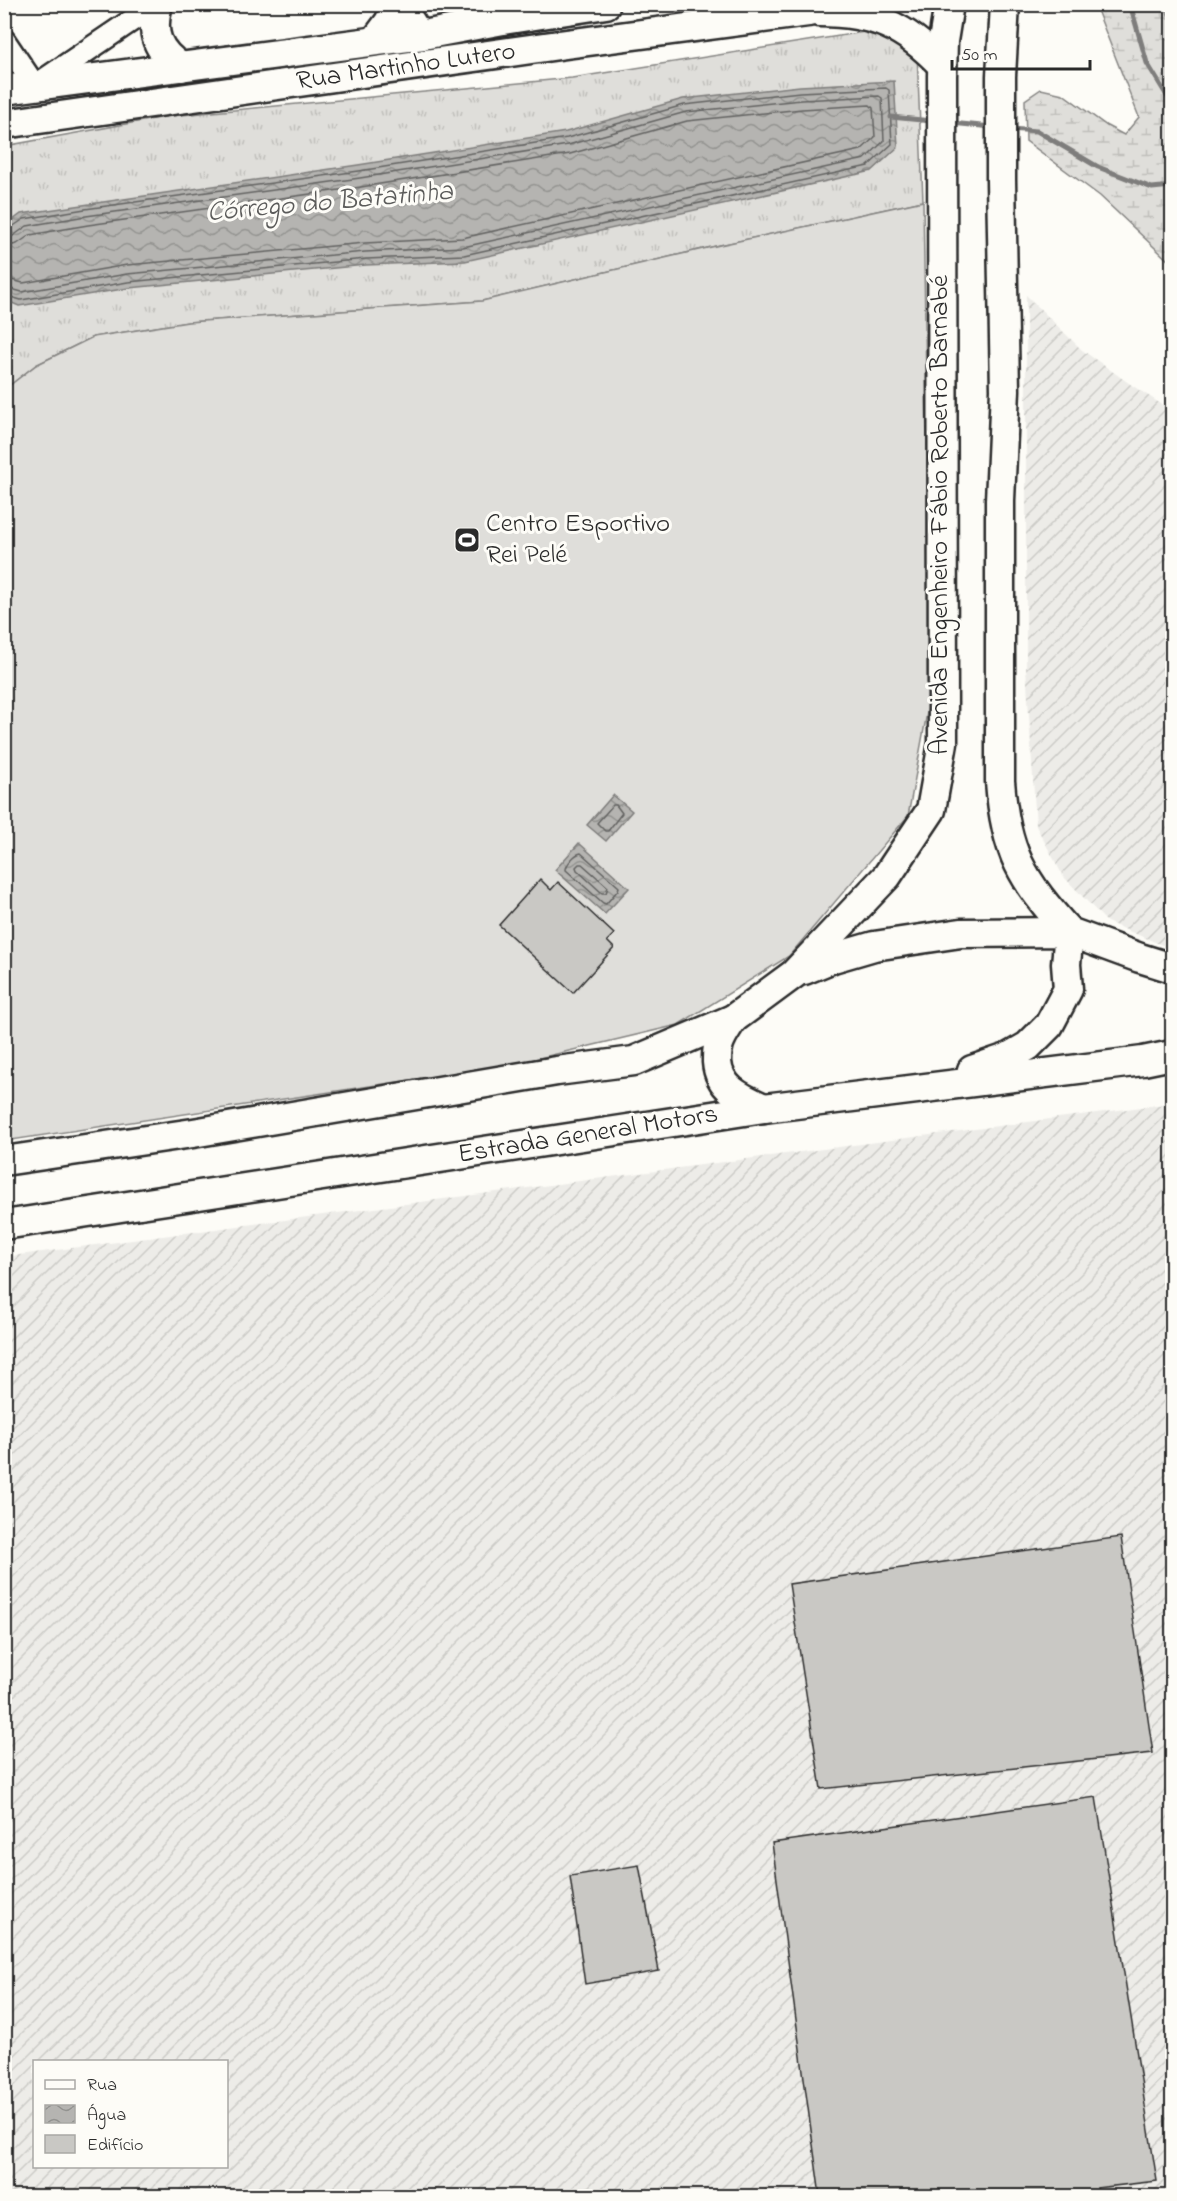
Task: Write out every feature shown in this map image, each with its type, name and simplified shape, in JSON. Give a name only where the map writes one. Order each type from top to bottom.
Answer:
[{"type":"main road","points":[[157,4],[154,17],[155,32],[160,46],[168,59],[181,67]]},
{"type":"main road","points":[[375,41],[390,21],[395,4]]},
{"type":"main road","name":"Rua Martinho Lutero","points":[[4,90],[423,35],[509,12],[606,4]]},
{"type":"main road","points":[[808,12],[842,4]]},
{"type":"main road","name":"Avenida Engenheiro Fábio Roberto Barnabé","points":[[794,974],[887,876],[931,810],[943,742],[942,70],[943,41],[949,4]]},
{"type":"main road","points":[[560,8],[566,44]]},
{"type":"main road","points":[[883,1094],[983,1067],[1007,1058],[1028,1046],[1049,1025],[1068,989],[1066,964],[1069,932],[1041,900],[1022,872],[1010,846],[1002,814],[1000,500],[1005,390],[1000,172],[1003,8]]},
{"type":"main road","points":[[808,12],[838,12],[870,18],[898,27],[926,48],[942,70]]},
{"type":"main road","name":"Rua Martinho Lutero","points":[[4,124],[808,12]]},
{"type":"main road","points":[[423,35],[439,62]]},
{"type":"main road","points":[[4,1161],[193,1133],[557,1071],[634,1061],[733,1019],[794,974],[833,958],[874,946],[961,933],[1069,932],[1173,968]]},
{"type":"main road","points":[[733,1019],[720,1040],[717,1059],[718,1075],[727,1088],[764,1108]]},
{"type":"main road","name":"Estrada General Motors","points":[[4,1225],[764,1108],[1143,1061],[1173,1055]]},
{"type":"street","points":[[4,40],[35,86],[157,4]]},
{"type":"street","points":[[403,4],[423,35]]},
{"type":"shaded area","points":[[1026,295],[1082,350],[1172,411],[1172,949],[1107,922],[1063,876],[1036,826],[1026,667]]},
{"type":"shaded area","points":[[1172,1103],[1172,2196],[5,2196],[4,1257]]},
{"type":"green space","points":[[1095,5],[1165,5],[1172,26],[1172,264],[1100,196],[1026,141],[1025,100],[1041,89],[1063,94],[1107,126],[1124,135],[1139,117]]},
{"type":"green space","points":[[877,30],[917,52],[923,201],[720,245],[482,301],[188,322],[93,337],[36,365],[5,389],[5,146],[170,116],[572,78]]},
{"type":"green space","name":"Centro Esportivo Rei Pelé","points":[[923,201],[931,691],[908,816],[789,956],[678,1025],[510,1065],[5,1141],[5,389],[36,365],[93,337],[188,322],[482,301],[720,245]]},
{"type":"water","points":[[894,81],[898,147],[872,171],[465,261],[366,265],[129,288],[19,306],[5,300],[5,226],[21,214],[566,132],[683,99],[800,86]]},
{"type":"water","points":[[613,795],[632,811],[606,841],[587,825]]},
{"type":"water","points":[[579,843],[629,888],[605,914],[555,870]]},
{"type":"building","points":[[540,879],[551,890],[558,882],[614,934],[607,941],[614,948],[573,993],[499,925]]},
{"type":"building","points":[[1121,1537],[1153,1753],[821,1789],[789,1584]]},
{"type":"building","points":[[1096,1797],[1157,2181],[1097,2188],[1099,2196],[820,2196],[772,1843]]},
{"type":"building","points":[[639,1865],[659,1971],[585,1984],[570,1876]]},
{"type":"waterway","points":[[1130,4],[1147,63],[1172,104]]},
{"type":"waterway","name":"Córrego do Batatinha","points":[[891,117],[932,121]]},
{"type":"waterway","name":"Córrego do Batatinha","points":[[951,123],[992,127]]},
{"type":"waterway","name":"Córrego do Batatinha","points":[[1010,129],[1037,131],[1098,167],[1152,188],[1172,186]]},
{"type":"place","name":"Centro Esportivo Rei Pelé","points":[[467,540]]}]
